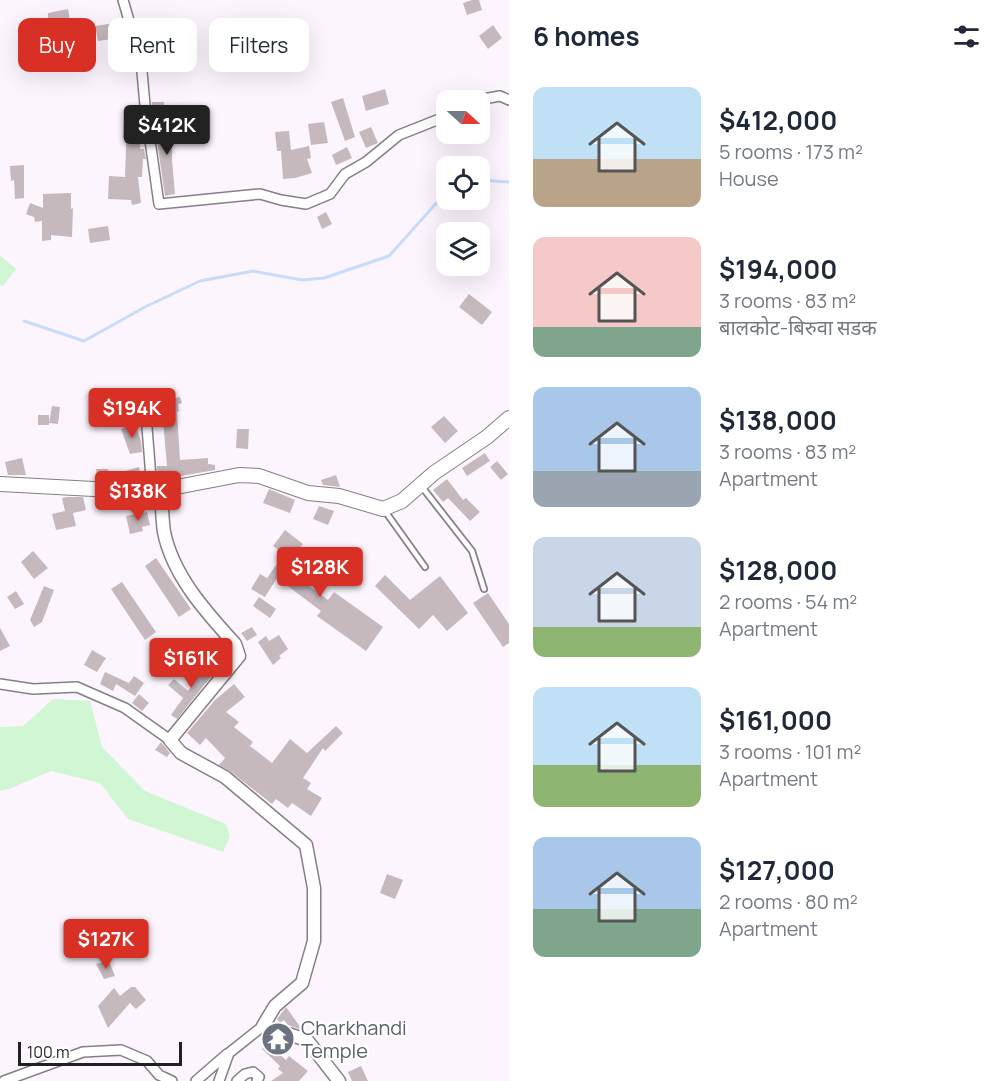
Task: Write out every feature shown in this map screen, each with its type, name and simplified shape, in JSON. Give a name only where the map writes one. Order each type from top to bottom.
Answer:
[{"type":"main road","points":[[0,484],[156,490],[239,475],[252,475],[308,493],[346,497],[383,509],[402,501],[509,418]]},
{"type":"street","points":[[123,0],[141,61],[159,204],[199,198],[260,194],[306,204],[330,194],[345,174],[366,162],[399,135],[436,120]]},
{"type":"street","points":[[490,98],[500,96],[509,100]]},
{"type":"street","points":[[146,415],[156,490],[164,531],[174,561],[183,580],[235,644],[239,656],[170,740]]},
{"type":"street","points":[[0,684],[33,689],[77,687],[125,708],[170,740],[181,753],[225,777],[306,845],[314,888],[314,941],[302,983],[275,1006],[263,1026],[196,1081]]},
{"type":"street","points":[[263,1026],[307,1040],[339,1081]]},
{"type":"street","points":[[4,1081],[83,1052],[121,1050],[147,1061],[159,1075],[172,1081]]},
{"type":"street","points":[[219,1081],[229,1053]]},
{"type":"street","points":[[237,1081],[245,1074],[253,1072],[259,1077],[257,1081]]},
{"type":"lane","points":[[420,485],[472,551],[484,589]]},
{"type":"lane","points":[[383,509],[425,567]]},
{"type":"green space","points":[[0,255],[16,269],[3,286],[0,285]]},
{"type":"green space","points":[[53,699],[90,701],[102,747],[145,791],[226,824],[230,837],[223,852],[128,819],[100,783],[51,771],[0,791],[0,727],[23,726]]},
{"type":"building","points":[[479,0],[482,10],[467,15],[463,3]]},
{"type":"building","points":[[68,9],[70,18],[48,18],[48,13]]},
{"type":"building","points":[[108,24],[108,40],[98,41],[96,26]]},
{"type":"building","points":[[493,25],[502,38],[488,49],[479,36]]},
{"type":"building","points":[[385,89],[389,104],[366,111],[362,96]]},
{"type":"building","points":[[343,98],[355,137],[345,141],[331,102]]},
{"type":"building","points":[[152,102],[164,102],[164,112],[153,112]]},
{"type":"building","points":[[162,118],[172,118],[175,194],[165,196],[158,148],[158,135],[162,135]]},
{"type":"building","points":[[324,122],[328,143],[311,145],[308,124]]},
{"type":"building","points":[[124,123],[141,123],[140,149],[144,149],[146,159],[143,159],[142,177],[138,177],[141,203],[132,205],[131,200],[108,199],[109,176],[125,177]]},
{"type":"building","points":[[371,127],[378,143],[366,148],[359,132]]},
{"type":"building","points":[[289,131],[291,150],[309,146],[311,158],[307,159],[312,173],[283,179],[281,151],[277,151],[275,132]]},
{"type":"building","points":[[347,147],[352,158],[336,165],[332,155]]},
{"type":"building","points":[[24,165],[24,198],[15,199],[14,180],[11,181],[10,166]]},
{"type":"building","points":[[71,193],[72,237],[51,235],[51,240],[42,241],[42,221],[35,222],[34,217],[26,214],[30,203],[43,208],[43,194]]},
{"type":"building","points":[[326,212],[332,224],[322,229],[317,217]]},
{"type":"building","points":[[108,226],[110,240],[90,243],[88,229]]},
{"type":"building","points":[[469,294],[492,312],[482,325],[459,307]]},
{"type":"building","points":[[180,397],[182,403],[178,404],[179,411],[177,412],[180,460],[208,458],[208,464],[215,465],[215,470],[158,480],[157,466],[167,466],[162,409],[152,412],[147,402]]},
{"type":"building","points":[[52,406],[60,407],[58,424],[49,423]]},
{"type":"building","points":[[38,415],[49,415],[49,425],[38,425]]},
{"type":"building","points":[[444,416],[458,431],[445,443],[431,427]]},
{"type":"building","points":[[135,424],[142,452],[130,454],[121,429]]},
{"type":"building","points":[[237,429],[249,429],[248,449],[236,448]]},
{"type":"building","points":[[485,453],[490,461],[467,476],[462,468]]},
{"type":"building","points":[[22,458],[26,475],[8,475],[5,462]]},
{"type":"building","points":[[497,461],[508,474],[501,480],[490,467]]},
{"type":"building","points":[[139,467],[142,482],[127,482],[125,471]]},
{"type":"building","points":[[96,469],[108,469],[109,480],[98,480]]},
{"type":"building","points":[[336,475],[340,487],[323,485],[321,480]]},
{"type":"building","points":[[447,479],[463,500],[466,498],[480,512],[470,521],[448,498],[443,502],[433,490]]},
{"type":"building","points":[[269,489],[295,500],[290,513],[263,503]]},
{"type":"building","points":[[83,497],[86,510],[73,513],[76,526],[56,530],[52,514],[65,511],[62,498]]},
{"type":"building","points":[[319,506],[334,511],[328,525],[313,519]]},
{"type":"building","points":[[147,512],[150,525],[142,527],[143,531],[130,534],[126,516]]},
{"type":"building","points":[[285,530],[303,544],[285,568],[328,600],[334,592],[383,627],[366,651],[317,616],[321,611],[277,578],[265,597],[251,589],[260,574],[267,578],[284,554],[273,546]]},
{"type":"building","points":[[33,551],[48,568],[34,579],[21,562]]},
{"type":"building","points":[[156,558],[191,609],[179,617],[145,566]]},
{"type":"building","points":[[385,575],[410,600],[440,576],[468,613],[447,631],[433,615],[419,629],[375,586]]},
{"type":"building","points":[[122,582],[156,632],[145,640],[111,589]]},
{"type":"building","points":[[44,586],[54,590],[42,622],[34,627],[30,620]]},
{"type":"building","points":[[16,591],[24,604],[15,609],[7,597]]},
{"type":"building","points":[[488,593],[509,624],[509,643],[503,647],[473,603]]},
{"type":"building","points":[[259,597],[276,609],[270,618],[253,606]]},
{"type":"building","points":[[252,627],[257,635],[247,641],[241,633]]},
{"type":"building","points":[[0,628],[10,646],[0,651]]},
{"type":"building","points":[[279,635],[288,649],[273,665],[258,642],[266,636],[269,641]]},
{"type":"building","points":[[92,650],[106,658],[97,672],[84,665]]},
{"type":"building","points":[[208,663],[217,669],[177,719],[171,715],[183,698],[168,685],[174,679],[188,691]]},
{"type":"building","points":[[105,672],[129,683],[134,676],[144,683],[135,696],[116,684],[113,691],[100,684]]},
{"type":"building","points":[[234,684],[245,697],[226,712],[239,722],[234,727],[253,742],[250,746],[272,763],[290,739],[307,753],[336,726],[343,733],[325,751],[323,748],[303,778],[311,783],[307,789],[322,798],[311,816],[292,803],[288,808],[276,799],[272,804],[219,765],[225,758],[206,738],[200,745],[187,733],[215,700]]},
{"type":"building","points":[[139,694],[149,703],[142,711],[132,703]]},
{"type":"building","points":[[161,742],[170,753],[167,757],[155,750]]},
{"type":"building","points":[[387,874],[403,880],[395,899],[380,893]]},
{"type":"building","points":[[109,961],[115,976],[104,979],[96,964]]},
{"type":"building","points":[[131,987],[135,987],[146,1000],[136,1009],[130,1003],[108,1028],[98,1006],[114,988],[120,996]]},
{"type":"building","points":[[286,1007],[300,1029],[288,1025],[284,1020],[280,1023],[277,1019]]},
{"type":"building","points":[[267,1044],[286,1060],[289,1056],[308,1071],[299,1081],[271,1081],[283,1073],[278,1069],[280,1066],[262,1049]]},
{"type":"building","points":[[361,1066],[368,1081],[352,1081],[348,1072]]},
{"type":"waterway","points":[[490,181],[509,182]]},
{"type":"waterway","points":[[24,321],[84,341],[145,307],[200,281],[253,271],[302,280],[324,278],[389,256],[436,203]]},
{"type":"place","name":"Charkhandi Temple","points":[[278,1039]]}]
